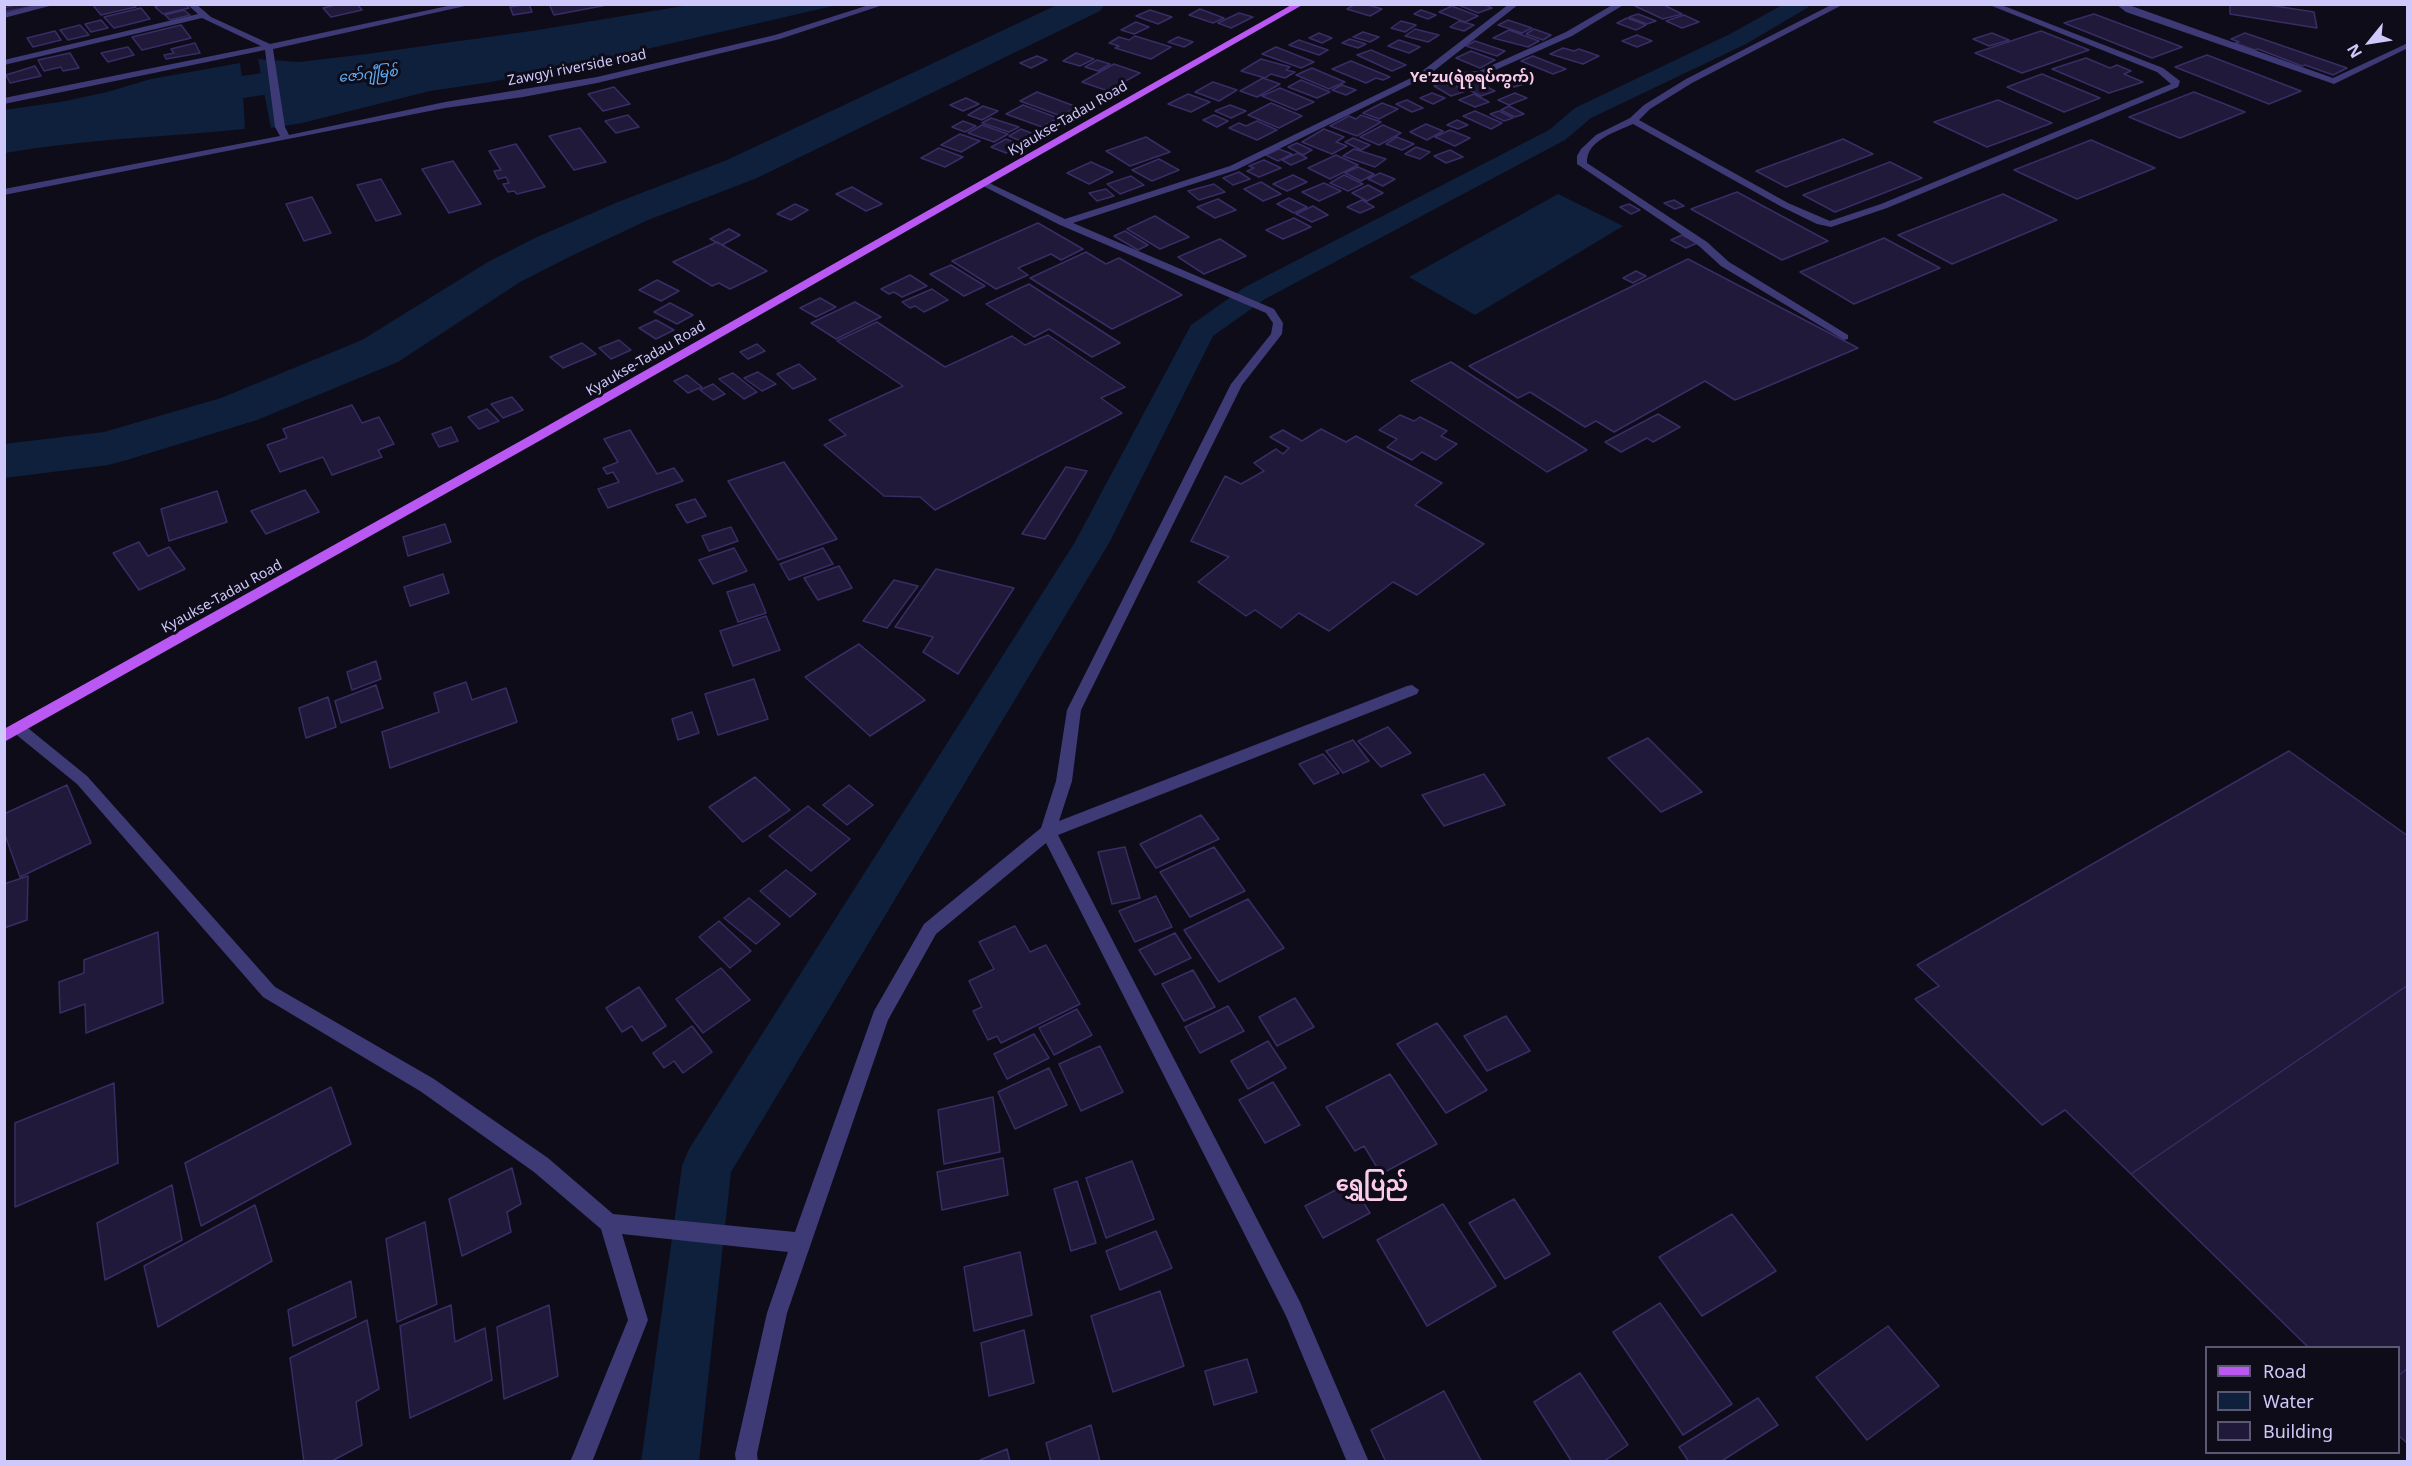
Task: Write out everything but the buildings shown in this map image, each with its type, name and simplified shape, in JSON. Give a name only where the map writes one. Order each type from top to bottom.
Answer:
[{"type":"main road","name":"Kyaukse-Tadau Road","points":[[11,732],[1300,4]]},
{"type":"street","points":[[4,16],[53,4]]},
{"type":"street","points":[[191,4],[208,19],[269,52]]},
{"type":"street","points":[[4,101],[269,52],[470,4]]},
{"type":"street","name":"Zawgyi riverside road","points":[[4,192],[445,105],[523,94],[597,80],[777,37],[882,4]]},
{"type":"street","points":[[1064,223],[1233,168],[1420,77],[1515,4]]},
{"type":"street","points":[[1420,77],[1481,73],[1569,34],[1621,4]]},
{"type":"street","points":[[1840,4],[1689,81],[1647,107],[1633,120],[1588,144],[1582,152],[1582,164],[1703,244],[1725,264],[1844,336]]},
{"type":"street","points":[[1633,120],[1785,205],[1821,222],[1831,224],[1884,206],[2175,85],[2176,81],[2173,77],[2160,70],[1991,4]]},
{"type":"street","points":[[2120,4],[2129,10],[2334,81],[2408,45]]},
{"type":"street","points":[[4,63],[203,15]]},
{"type":"street","points":[[269,52],[280,127],[286,138]]},
{"type":"street","points":[[984,184],[1064,223],[1216,290],[1270,311],[1278,323],[1276,334],[1237,384],[1074,710],[1064,781],[1048,832],[1293,1310],[1358,1461]]},
{"type":"street","points":[[747,1461],[746,1454],[777,1313],[801,1243],[880,1017],[930,929],[1048,832],[1412,690]]},
{"type":"street","points":[[11,732],[82,780],[269,992],[427,1085],[542,1165],[609,1223],[638,1320],[581,1461]]},
{"type":"street","points":[[609,1223],[801,1243]]},
{"type":"water","points":[[689,5],[837,5],[599,60],[491,82],[430,91],[302,123],[271,128],[264,92],[280,89],[279,87],[264,90],[262,78],[277,73],[261,75],[258,59],[299,62],[367,54],[538,30]]},
{"type":"water","points":[[240,63],[242,78],[176,92],[242,80],[243,93],[174,106],[175,108],[243,95],[245,129],[95,141],[5,153],[5,114],[107,92],[151,79]]},
{"type":"water","points":[[1558,194],[1623,226],[1475,315],[1409,277]]},
{"type":"waterway","points":[[4,461],[108,448],[239,409],[380,351],[504,272],[553,247],[633,211],[742,169],[1088,4]]},
{"type":"waterway","points":[[670,1462],[707,1166],[1092,543],[1201,331],[1255,293],[1557,135],[1583,113],[1738,39],[1800,4]]},
{"type":"waterway","name":"ဇော်ဂျီမြစ်","points":[[4,122],[263,84],[354,78]]},
{"type":"district","name":"Ye'zu(ရဲစုရပ်ကွက်)","points":[[1472,78]]},
{"type":"district","name":"ရွှေပြည်","points":[[1372,1185]]}]
